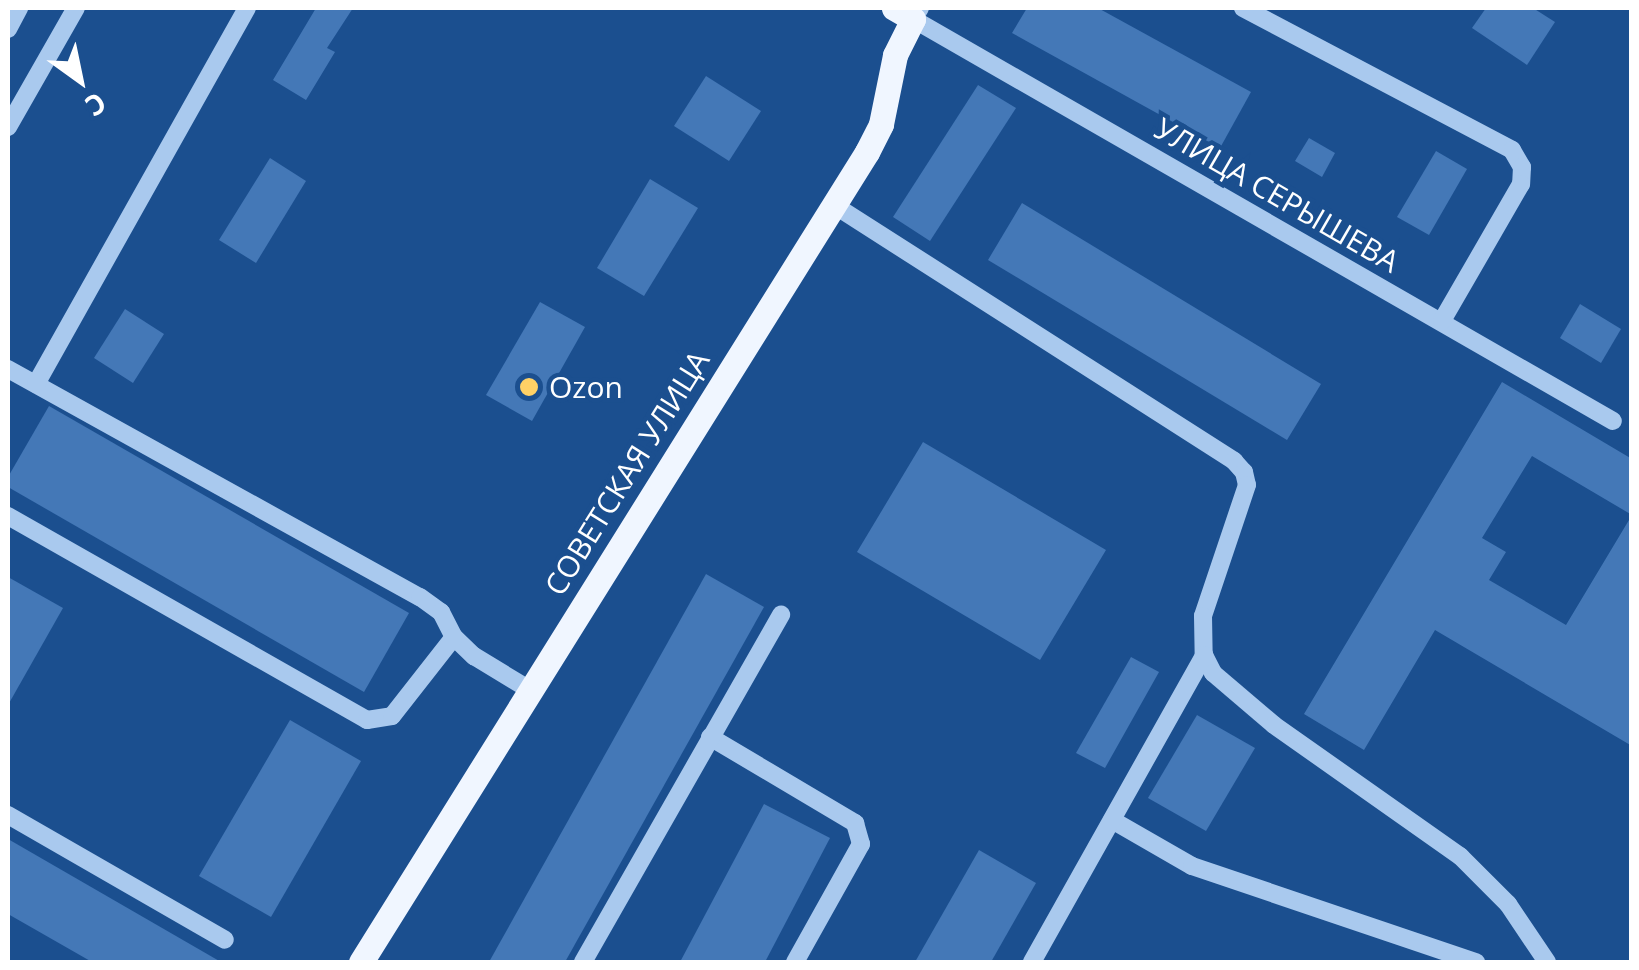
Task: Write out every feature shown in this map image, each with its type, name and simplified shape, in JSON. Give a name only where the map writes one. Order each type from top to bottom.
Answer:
[{"type":"main road","name":"СОВЕТСКАЯ УЛИЦА","points":[[361,962],[834,206],[881,124],[895,55],[909,11]]},
{"type":"street","points":[[8,29],[19,8]]},
{"type":"street","points":[[8,127],[76,8]]},
{"type":"street","points":[[36,384],[247,8]]},
{"type":"street","points":[[1243,8],[1512,150],[1522,167],[1521,184],[1442,321]]},
{"type":"street","name":"УЛИЦА СЕРЫШЕВА","points":[[909,11],[1613,421]]},
{"type":"street","points":[[834,206],[1234,461],[1244,472],[1247,484],[1206,602],[1204,655],[1032,962]]},
{"type":"street","points":[[8,368],[420,596],[441,612],[454,637],[474,656],[530,690]]},
{"type":"street","points":[[8,516],[367,720],[392,716],[454,637]]},
{"type":"street","points":[[583,962],[782,616]]},
{"type":"street","points":[[1204,655],[1232,692],[1460,856],[1508,904],[1547,962]]},
{"type":"street","points":[[710,738],[855,823],[861,844],[795,962]]},
{"type":"street","points":[[8,815],[225,940]]},
{"type":"street","points":[[1112,820],[1192,866],[1476,962]]},
{"type":"building","points":[[316,8],[353,8],[327,48],[335,52],[306,100],[273,80]]},
{"type":"building","points":[[1027,8],[1098,8],[1251,92],[1220,148],[1012,33]]},
{"type":"building","points":[[1486,8],[1533,8],[1555,22],[1527,65],[1472,28]]},
{"type":"building","points":[[706,76],[761,111],[729,161],[674,126]]},
{"type":"building","points":[[978,85],[1016,108],[930,241],[893,217]]},
{"type":"building","points":[[1309,138],[1335,153],[1322,177],[1295,161]]},
{"type":"building","points":[[1436,151],[1467,169],[1429,235],[1397,217]]},
{"type":"building","points":[[270,158],[306,181],[256,263],[219,240]]},
{"type":"building","points":[[650,179],[698,208],[644,296],[597,268]]},
{"type":"building","points":[[1022,203],[1321,384],[1287,440],[988,260]]},
{"type":"building","points":[[540,302],[585,327],[532,421],[486,395]]},
{"type":"building","points":[[1580,304],[1621,329],[1601,363],[1560,338]]},
{"type":"building","points":[[125,309],[164,334],[133,383],[94,358]]},
{"type":"building","points":[[1502,382],[1632,459],[1632,515],[1632,746],[1435,630],[1364,750],[1304,714]],"holes":[[[1532,456],[1632,515],[1566,625],[1489,580],[1506,552],[1482,538]]]},
{"type":"building","points":[[49,406],[409,613],[364,692],[8,487],[8,477]]},
{"type":"building","points":[[923,442],[1106,550],[1040,660],[857,552]]},
{"type":"building","points":[[706,574],[764,607],[565,962],[489,962]]},
{"type":"building","points":[[8,577],[63,608],[8,705]]},
{"type":"building","points":[[1131,657],[1159,672],[1105,768],[1076,753]]},
{"type":"building","points":[[1197,715],[1255,748],[1206,831],[1148,798]]},
{"type":"building","points":[[290,720],[361,761],[271,917],[199,876]]},
{"type":"building","points":[[764,804],[830,838],[765,962],[680,962]]},
{"type":"building","points":[[8,839],[221,962],[92,962],[8,914]]},
{"type":"building","points":[[979,850],[1036,883],[991,962],[915,962]]},
{"type":"place","name":"Ozon","points":[[529,387]]}]
